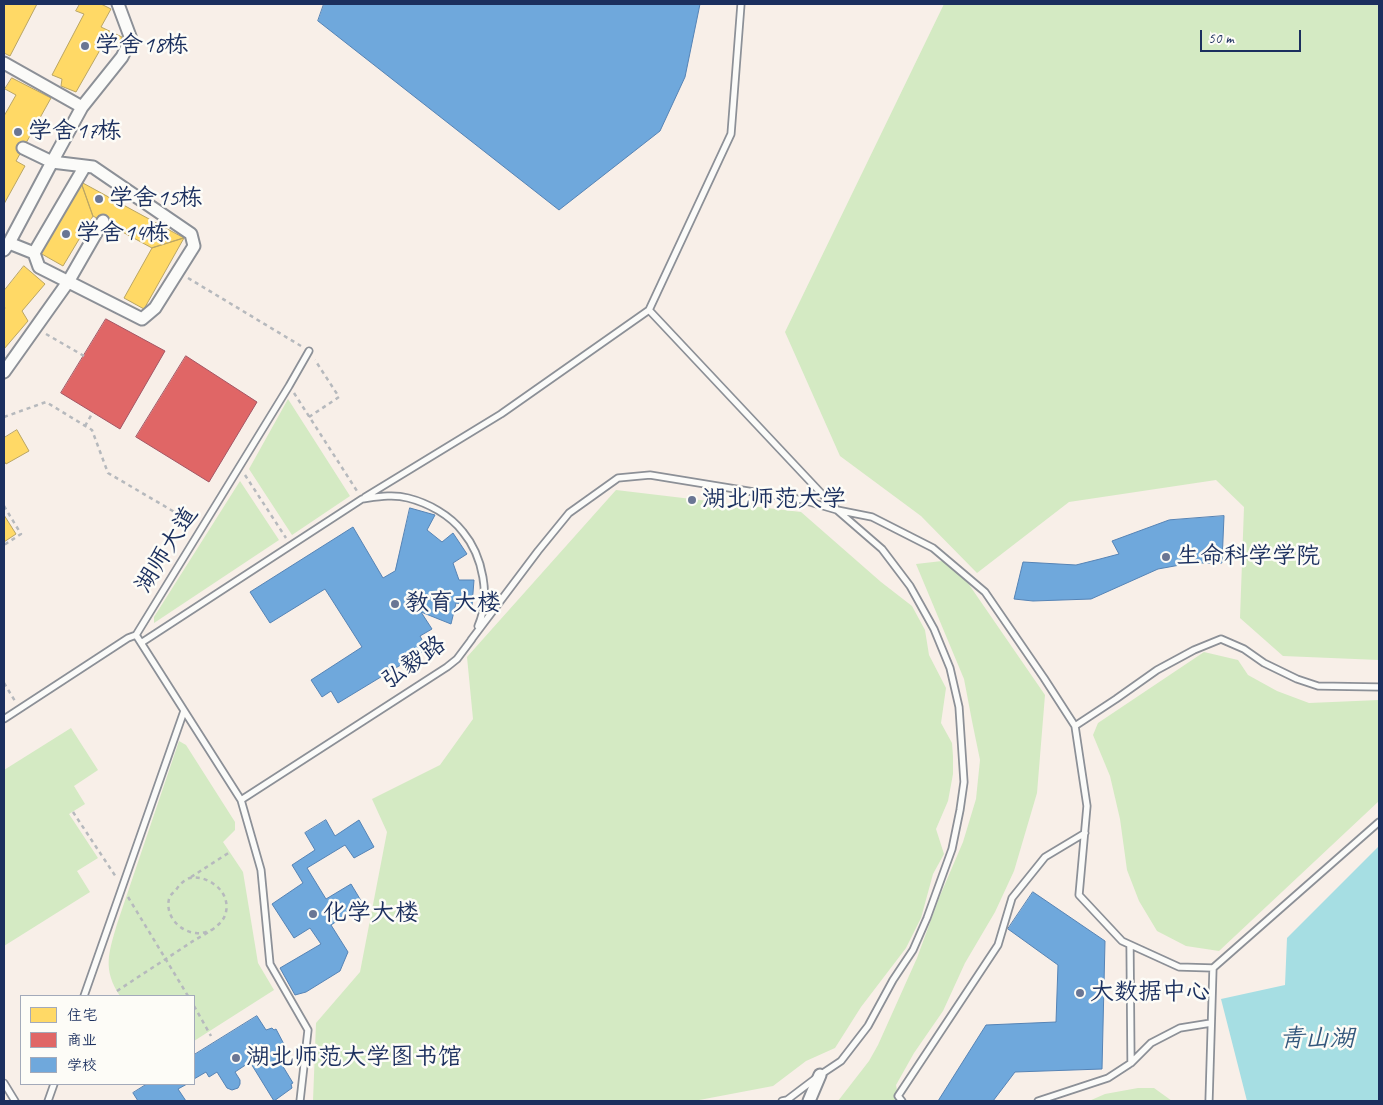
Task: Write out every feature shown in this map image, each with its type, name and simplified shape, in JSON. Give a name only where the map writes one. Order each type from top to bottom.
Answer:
[{"type":"street","points":[[34,253],[6,246],[82,107],[122,57],[131,38],[118,4]]},
{"type":"street","points":[[4,63],[82,107]]},
{"type":"street","points":[[23,148],[52,162],[93,167],[191,234],[194,246],[155,308],[142,319],[39,267],[34,253]]},
{"type":"street","points":[[34,253],[85,166]]},
{"type":"street","points":[[4,372],[68,282],[102,221]]},
{"type":"street","points":[[809,1101],[820,1075]]},
{"type":"lane","points":[[362,499],[501,414],[649,310],[731,134],[741,4]]},
{"type":"lane","points":[[649,310],[837,510],[882,548],[910,586],[934,629],[950,668],[959,707],[964,782],[960,810],[952,849],[927,918],[913,950],[893,980],[868,1026],[841,1061],[787,1100],[782,1101]]},
{"type":"lane","name":"湖师大道","points":[[4,719],[128,638],[136,635],[309,351]]},
{"type":"lane","points":[[471,640],[569,513],[618,478],[650,475],[803,500],[837,510],[872,516],[933,548],[985,592],[1076,726],[1087,806],[1079,895],[1122,941],[1179,967],[1213,968],[1379,822]]},
{"type":"lane","name":"弘毅路","points":[[141,642],[362,499],[382,496],[406,497],[440,511],[463,532],[479,558],[484,581],[484,601],[480,620],[471,640],[457,659],[241,800]]},
{"type":"lane","points":[[136,635],[241,800],[261,870],[270,964],[308,1030],[300,1101]]},
{"type":"lane","points":[[1076,726],[1157,670],[1194,650],[1221,639],[1244,649],[1264,663],[1304,682],[1318,686],[1379,687]]},
{"type":"lane","points":[[84,995],[184,711]]},
{"type":"lane","points":[[902,1101],[898,1096],[998,945],[1012,898],[1046,858],[1085,834]]},
{"type":"lane","points":[[1130,945],[1131,1062]]},
{"type":"lane","points":[[1209,1101],[1213,968]]},
{"type":"lane","points":[[1038,1101],[1108,1078],[1131,1062],[1151,1044],[1180,1028],[1211,1023]]},
{"type":"lane","points":[[4,1083],[15,1101]]},
{"type":"lane","points":[[48,1101],[54,1085]]},
{"type":"path","points":[[178,272],[309,351],[339,397],[310,418]]},
{"type":"path","points":[[57,340],[84,356]]},
{"type":"path","points":[[289,386],[362,499]]},
{"type":"path","points":[[4,417],[46,402],[92,430],[108,473],[202,528]]},
{"type":"path","points":[[85,426],[93,412]]},
{"type":"path","points":[[240,467],[290,546]]},
{"type":"path","points":[[4,506],[21,534],[4,545]]},
{"type":"path","points":[[4,683],[19,708]]},
{"type":"path","points":[[73,812],[122,886],[187,995]]},
{"type":"path","points":[[211,930],[196,933],[184,929],[173,920],[168,909],[170,897],[179,885],[230,852]]},
{"type":"path","points":[[117,991],[220,924],[226,912],[227,903],[223,891],[214,883],[202,878],[190,878]]},
{"type":"path","points":[[195,1008],[211,1036]]},
{"type":"shaded area","name":"湖北师范大学","points":[[4,4],[1379,4],[1379,1101],[4,1101]]},
{"type":"green space","points":[[944,4],[1379,4],[1379,660],[1283,656],[1240,618],[1244,507],[1216,480],[1069,502],[977,573],[921,516],[840,456],[785,332]]},
{"type":"green space","points":[[288,399],[350,496],[292,535],[249,469]]},
{"type":"green space","points":[[240,481],[279,540],[154,623],[154,617]]},
{"type":"green space","points":[[616,490],[801,512],[881,582],[912,606],[925,630],[929,655],[946,688],[941,723],[952,743],[953,756],[953,774],[948,801],[936,829],[944,854],[933,874],[921,918],[906,948],[861,1007],[835,1048],[806,1061],[773,1086],[694,1101],[313,1101],[316,1023],[360,972],[387,832],[372,799],[440,765],[473,719],[467,657]]},
{"type":"green space","points":[[942,561],[959,570],[1045,695],[1037,793],[1014,871],[995,912],[965,963],[943,1011],[914,1053],[896,1085],[899,1101],[838,1101],[869,1061],[878,1045],[917,958],[939,898],[963,842],[976,799],[980,760],[964,679],[916,564]]},
{"type":"green space","points":[[1204,652],[1238,660],[1248,675],[1277,691],[1309,703],[1379,700],[1379,801],[1219,951],[1186,946],[1157,931],[1139,901],[1127,870],[1120,819],[1110,776],[1093,735],[1098,723]]},
{"type":"green space","points":[[71,728],[98,770],[74,786],[85,804],[69,814],[98,858],[77,871],[90,892],[4,946],[4,770]]},
{"type":"green space","points":[[179,741],[186,745],[235,822],[235,830],[223,842],[243,872],[258,963],[274,990],[195,1040],[195,995],[119,995],[114,986],[109,969],[110,952],[117,924]]},
{"type":"green space","points":[[1138,1088],[1154,1088],[1172,1101],[1089,1101],[1105,1094]]},
{"type":"water","name":"青山湖","points":[[1379,846],[1379,1101],[1247,1101],[1221,999],[1285,985],[1287,938]]},
{"type":"building: 住宅","points":[[4,4],[37,4],[10,56],[4,53]]},
{"type":"building: 住宅","name":"学舍18栋","points":[[80,4],[101,4],[111,9],[101,27],[122,37],[119,49],[104,43],[76,92],[61,86],[62,79],[52,75],[84,14],[76,11]]},
{"type":"building: 住宅","name":"学舍17栋","points":[[12,78],[51,98],[16,161],[25,166],[4,204],[4,116],[16,95],[5,89]]},
{"type":"building: 住宅","name":"学舍14栋","points":[[81,182],[93,216],[63,266],[40,253]]},
{"type":"building: 住宅","name":"学舍15栋","points":[[81,182],[184,238],[152,248],[93,216]]},
{"type":"building: 住宅","points":[[184,238],[144,309],[124,298],[152,248]]},
{"type":"building: 住宅","points":[[24,266],[45,284],[22,311],[28,321],[4,349],[4,291]]},
{"type":"building: 住宅","points":[[17,430],[29,451],[6,464],[4,461],[4,438]]},
{"type":"building: 住宅","points":[[4,515],[16,534],[4,542]]},
{"type":"building: 商业","points":[[106,319],[165,351],[120,429],[61,393]]},
{"type":"building: 商业","points":[[186,356],[257,402],[209,482],[136,437]]},
{"type":"building: 学校","points":[[324,4],[700,4],[685,77],[660,131],[559,210],[318,21]]},
{"type":"building: 学校","name":"教育大楼","points":[[410,508],[435,515],[427,530],[442,542],[453,533],[467,554],[453,563],[459,580],[474,580],[472,606],[456,603],[451,624],[421,612],[432,629],[420,636],[427,649],[338,703],[331,691],[322,697],[311,680],[362,647],[325,589],[270,623],[250,592],[353,527],[383,578],[395,571]]},
{"type":"building: 学校","name":"生命科学学院","points":[[1224,516],[1222,563],[1191,563],[1158,569],[1091,599],[1033,601],[1014,599],[1023,562],[1076,565],[1119,554],[1112,541],[1169,520]]},
{"type":"building: 学校","name":"化学大楼","points":[[326,820],[335,836],[359,820],[374,847],[354,858],[345,845],[307,868],[326,899],[351,884],[363,904],[331,925],[348,952],[340,971],[306,992],[295,995],[280,968],[321,944],[310,928],[294,938],[272,904],[303,883],[292,865],[315,850],[305,833]]},
{"type":"building: 学校","name":"大数据中心","points":[[1033,892],[1105,941],[1102,1069],[1015,1072],[993,1101],[938,1101],[986,1025],[1056,1022],[1058,965],[1008,929]]},
{"type":"building: 学校","name":"湖北师范大学图书馆","points":[[257,1016],[266,1030],[276,1029],[286,1048],[276,1055],[293,1083],[291,1084],[292,1088],[274,1101],[250,1062],[235,1072],[240,1080],[240,1084],[238,1088],[232,1090],[227,1088],[217,1072],[209,1077],[206,1072],[195,1078],[195,1054]]},
{"type":"building: 学校","name":"湖北师范大学图书馆","points":[[145,1085],[185,1085],[178,1089],[186,1101],[138,1101],[133,1093]]},
{"type":"place","name":"学舍18栋","points":[[85,46]]},
{"type":"place","name":"学舍17栋","points":[[18,132]]},
{"type":"place","name":"学舍15栋","points":[[99,199]]},
{"type":"place","name":"学舍14栋","points":[[66,234]]},
{"type":"place","name":"湖北师范大学","points":[[692,500]]},
{"type":"place","name":"生命科学学院","points":[[1166,557]]},
{"type":"place","name":"教育大楼","points":[[395,604]]},
{"type":"place","name":"化学大楼","points":[[313,914]]},
{"type":"place","name":"大数据中心","points":[[1080,993]]},
{"type":"place","name":"湖北师范大学图书馆","points":[[236,1058]]}]
